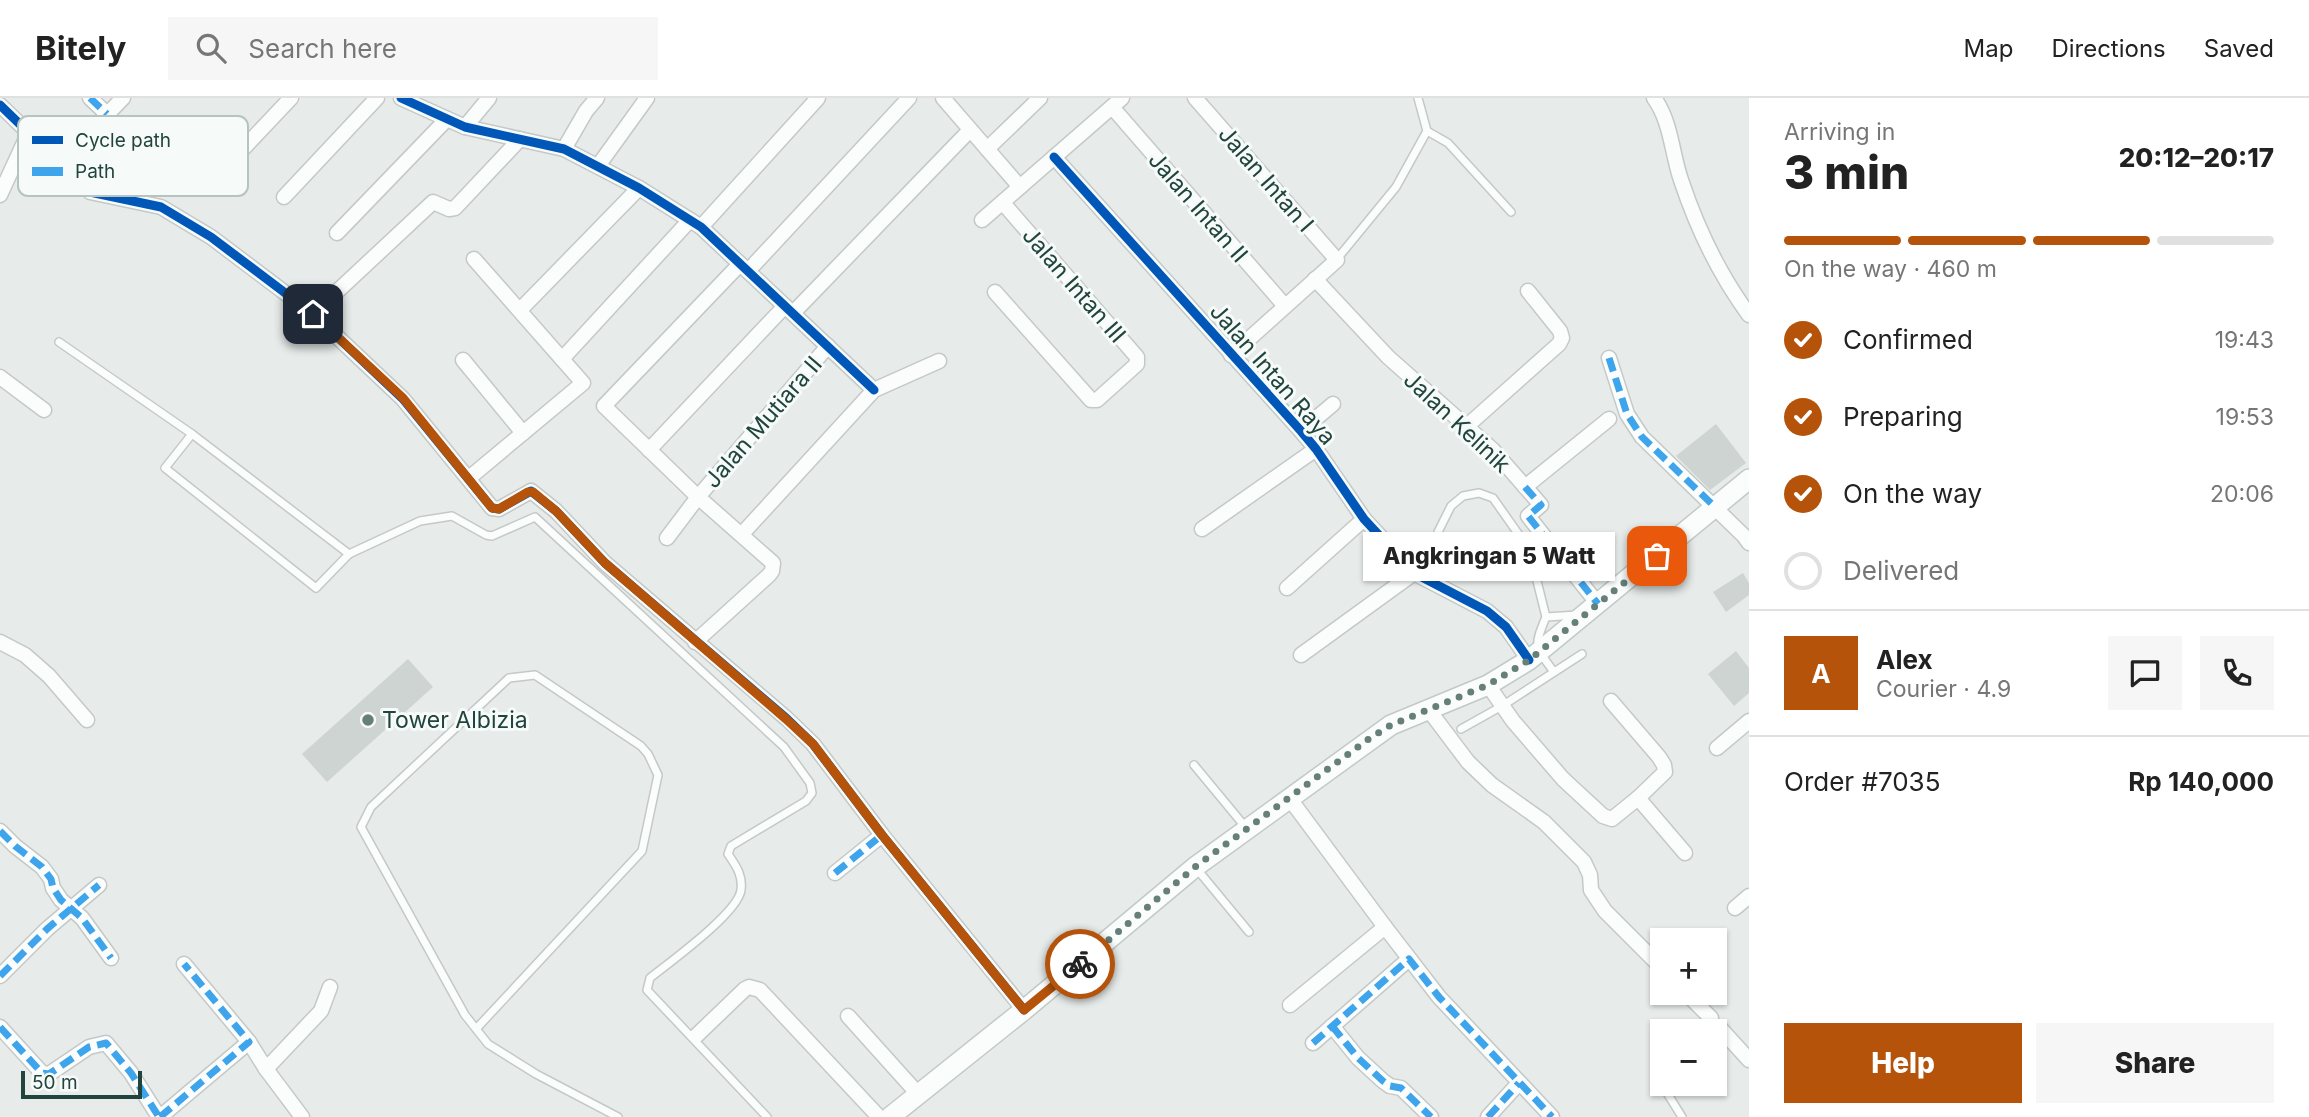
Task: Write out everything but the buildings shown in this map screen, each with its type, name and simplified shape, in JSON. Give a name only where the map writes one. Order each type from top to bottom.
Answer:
[{"type":"main road","points":[[890,1117],[1024,1010],[1195,867],[1380,732],[1488,685],[1534,657],[1749,479]]},
{"type":"street","points":[[90,98],[107,114],[123,98]]},
{"type":"street","points":[[248,144],[291,98]]},
{"type":"street","points":[[284,197],[377,98]]},
{"type":"street","points":[[401,98],[465,127],[564,149],[639,188],[696,223],[874,390]]},
{"type":"street","points":[[465,127],[489,98]]},
{"type":"street","points":[[564,149],[586,111],[597,98]]},
{"type":"street","points":[[598,166],[648,98]]},
{"type":"street","points":[[695,642],[772,571],[773,563],[698,497],[604,405],[744,268],[909,98]]},
{"type":"street","points":[[943,98],[1020,187]]},
{"type":"street","points":[[987,149],[1040,98]]},
{"type":"street","name":"Jalan Intan I","points":[[1195,98],[1337,260]]},
{"type":"street","points":[[562,359],[816,99]]},
{"type":"street","points":[[1658,100],[1680,178],[1703,238],[1724,278],[1749,315]]},
{"type":"street","points":[[982,220],[1117,102]]},
{"type":"street","name":"Jalan Intan II","points":[[1117,102],[1285,306]]},
{"type":"street","points":[[0,105],[18,122]]},
{"type":"street","points":[[337,233],[447,119]]},
{"type":"street","points":[[649,450],[970,130]]},
{"type":"street","points":[[313,314],[433,202],[449,209],[455,208],[520,139]]},
{"type":"street","points":[[0,195],[18,156]]},
{"type":"street","name":"Jalan Intan Raya","points":[[1054,157],[1301,431],[1364,519],[1414,573],[1487,611],[1534,657]]},
{"type":"street","points":[[520,310],[639,188]]},
{"type":"street","points":[[112,196],[161,207],[211,237],[313,314],[403,398],[495,509],[533,492],[556,511],[605,563],[813,744],[882,835],[1024,1010]]},
{"type":"street","name":"Jalan Intan III","points":[[995,292],[1087,398],[1097,400],[1135,368],[1137,357],[1003,203]]},
{"type":"street","points":[[469,478],[583,383],[474,259]]},
{"type":"street","points":[[1231,355],[1337,260]]},
{"type":"street","name":"Jalan Kelinik","points":[[1315,279],[1388,357],[1493,450],[1525,487],[1609,419]]},
{"type":"street","points":[[1466,426],[1559,344],[1562,338],[1560,331],[1528,291]]},
{"type":"street","name":"Jalan Mutiara II","points":[[667,538],[698,497],[828,346]]},
{"type":"street","points":[[1609,358],[1627,414],[1642,437],[1749,543]]},
{"type":"street","points":[[463,360],[523,433]]},
{"type":"street","points":[[742,534],[874,390],[939,361]]},
{"type":"street","points":[[0,377],[44,410]]},
{"type":"street","points":[[1301,431],[1333,404]]},
{"type":"street","points":[[1202,529],[1316,449]]},
{"type":"street","points":[[1525,487],[1541,505],[1528,516],[1591,609]]},
{"type":"street","points":[[1287,588],[1364,519]]},
{"type":"street","points":[[1301,655],[1414,573]]},
{"type":"street","points":[[0,642],[25,655],[49,676],[88,720]]},
{"type":"street","points":[[1488,685],[1527,739],[1563,779],[1603,816],[1612,819],[1665,772],[1664,765],[1612,701]]},
{"type":"street","points":[[1428,709],[1468,762],[1492,785],[1544,822],[1584,862],[1590,874],[1591,890],[1595,897],[1605,911],[1650,956]]},
{"type":"street","points":[[1717,747],[1749,721]]},
{"type":"street","points":[[1638,798],[1685,853]]},
{"type":"street","points":[[1290,799],[1439,997],[1552,1117]]},
{"type":"street","points":[[0,831],[43,867],[61,900],[82,918],[111,958]]},
{"type":"street","points":[[835,873],[882,835]]},
{"type":"street","points":[[0,976],[99,885]]},
{"type":"street","points":[[1735,908],[1749,896]]},
{"type":"street","points":[[1290,1005],[1385,928]]},
{"type":"street","points":[[1313,1043],[1409,960]]},
{"type":"street","points":[[184,964],[249,1042],[303,1117]]},
{"type":"street","points":[[266,1069],[321,1011],[330,986]]},
{"type":"street","points":[[696,1036],[745,989],[754,987],[760,990],[879,1117]]},
{"type":"street","points":[[1698,1005],[1749,1060]]},
{"type":"street","points":[[848,1016],[919,1095]]},
{"type":"street","points":[[1332,1026],[1357,1058],[1390,1086],[1401,1088],[1431,1117]]},
{"type":"street","points":[[0,1027],[42,1073],[49,1074],[89,1047],[106,1043],[131,1073],[159,1117],[249,1042]]},
{"type":"street","points":[[1488,1117],[1519,1083]]},
{"type":"lane","points":[[1337,260],[1396,187],[1427,131],[1418,98]]},
{"type":"lane","points":[[1427,131],[1448,143],[1511,212]]},
{"type":"lane","points":[[59,342],[192,434],[349,554]]},
{"type":"lane","points":[[192,434],[165,468],[316,588],[349,554],[420,521],[452,516],[492,536],[535,517],[784,747],[810,783],[811,793],[806,801],[731,846],[728,854],[741,874],[741,893],[722,919],[650,978],[647,990],[767,1117]]},
{"type":"lane","points":[[1438,532],[1451,506],[1463,496],[1479,493],[1493,498],[1524,542],[1533,565],[1546,617],[1537,638],[1534,657],[1554,672]]},
{"type":"lane","points":[[1546,617],[1591,609]]},
{"type":"lane","points":[[1461,729],[1582,654]]},
{"type":"lane","points":[[476,1029],[642,851],[658,775],[648,754],[640,746],[534,675],[509,678],[371,807],[361,827],[465,1015],[476,1029],[488,1044],[536,1074],[618,1117]]},
{"type":"lane","points":[[1194,765],[1247,830]]},
{"type":"lane","points":[[1195,867],[1249,932]]},
{"type":"lane","points":[[1669,1096],[1682,1117]]},
{"type":"marked path","points":[[90,98],[107,114]]},
{"type":"marked path","points":[[1609,358],[1627,414],[1642,437],[1715,507]]},
{"type":"marked path","points":[[1525,487],[1541,505],[1528,516],[1598,604]]},
{"type":"marked path","points":[[0,831],[42,867],[61,900],[82,918],[111,958]]},
{"type":"marked path","points":[[835,873],[882,835]]},
{"type":"marked path","points":[[0,976],[47,929],[99,885]]},
{"type":"marked path","points":[[1313,1043],[1409,959],[1439,997],[1552,1117]]},
{"type":"marked path","points":[[160,1117],[249,1042],[184,964]]},
{"type":"marked path","points":[[1332,1026],[1358,1058],[1383,1081],[1390,1086],[1401,1088],[1431,1117]]},
{"type":"marked path","points":[[0,1027],[42,1073],[49,1074],[89,1047],[106,1043],[131,1073],[159,1117]]},
{"type":"marked path","points":[[1488,1117],[1519,1083]]},
{"type":"cycle path","points":[[401,98],[465,127],[564,149],[639,188],[701,227],[874,390]]},
{"type":"cycle path","points":[[0,105],[18,122]]},
{"type":"cycle path","points":[[1054,157],[1301,431],[1364,519],[1414,573],[1487,611],[1506,627],[1529,660]]},
{"type":"cycle path","points":[[109,196],[161,207],[211,237],[313,314],[403,399],[492,508],[499,509],[531,491],[556,511],[605,563],[813,744],[882,835],[1024,1010]]},
{"type":"way so far","points":[[1080,964],[1195,867],[1370,738],[1391,725],[1488,685],[1529,660],[1657,556]]},
{"type":"place","name":"Angkringan 5 Watt","points":[[1657,556]]},
{"type":"place","name":"Tower Albizia","points":[[368,720]]},
{"type":"route","points":[[313,314],[403,398],[492,508],[499,509],[528,492],[533,492],[556,511],[605,563],[813,744],[882,835],[1024,1010],[1080,964]]}]
